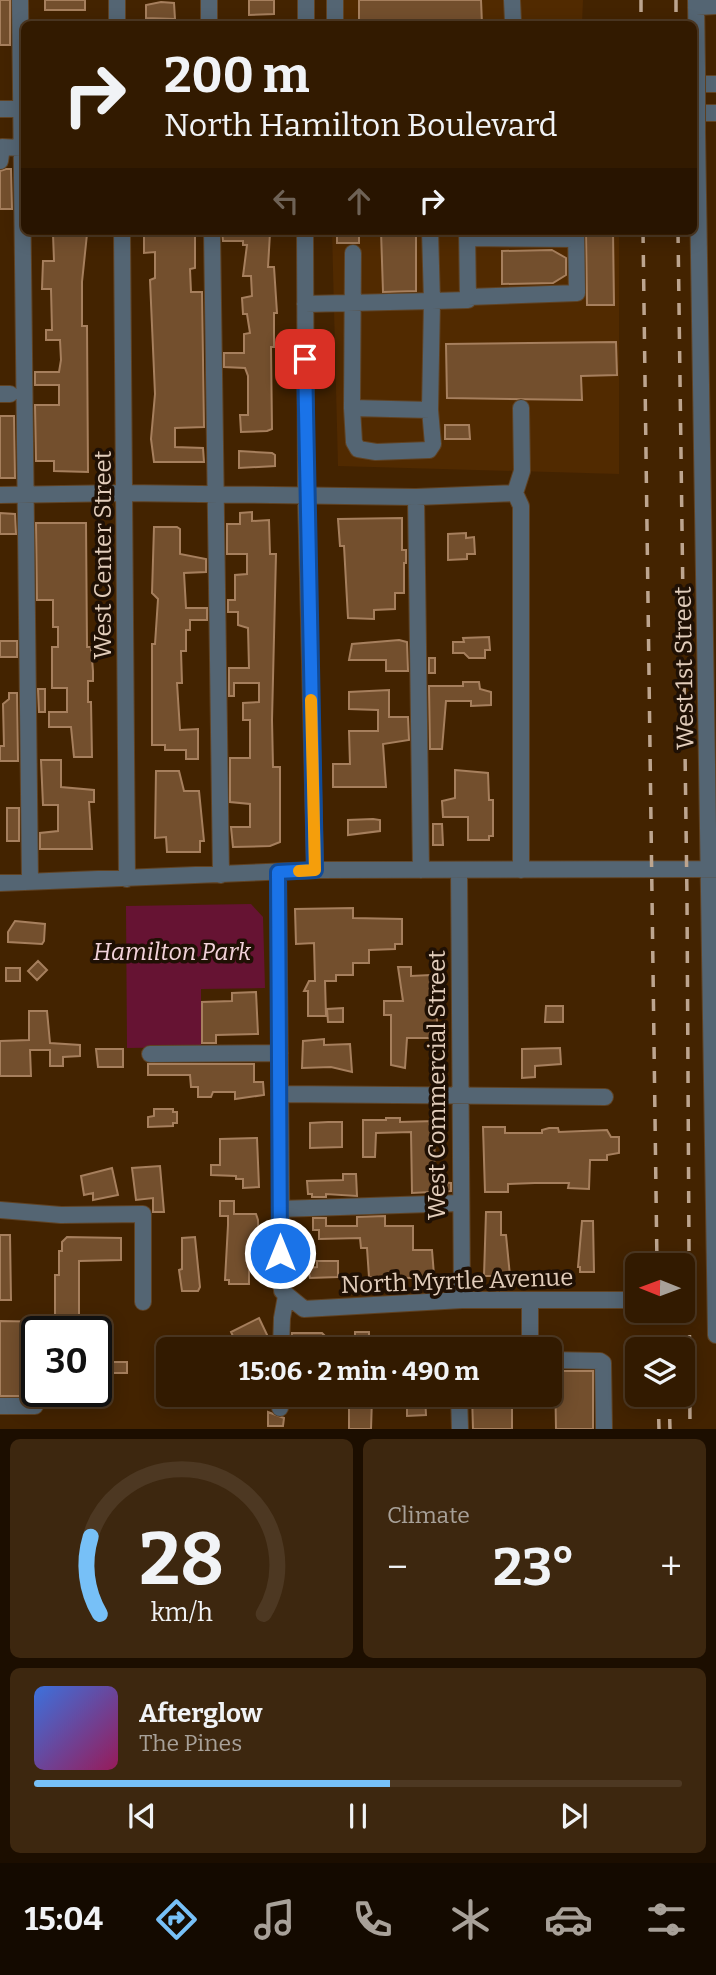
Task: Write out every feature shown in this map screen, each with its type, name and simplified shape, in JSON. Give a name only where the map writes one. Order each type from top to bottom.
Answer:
[{"type":"street","points":[[20,0],[21,36]]},
{"type":"street","points":[[117,0],[117,21]]},
{"type":"street","points":[[209,0],[209,21]]},
{"type":"street","points":[[306,0],[306,21]]},
{"type":"street","points":[[335,0],[335,21]]},
{"type":"street","points":[[512,0],[513,21]]},
{"type":"street","points":[[696,3],[716,6]]},
{"type":"street","name":"West 1st Street","points":[[696,3],[696,21]]},
{"type":"street","points":[[697,77],[716,83]]},
{"type":"street","points":[[0,109],[21,109]]},
{"type":"street","points":[[697,113],[716,113]]},
{"type":"street","name":"West 1st Street","points":[[697,131],[710,485],[716,1335]]},
{"type":"street","points":[[0,161],[2,148],[21,148]]},
{"type":"street","points":[[698,159],[716,160]]},
{"type":"street","points":[[23,235],[30,882]]},
{"type":"street","name":"West Center Street","points":[[122,235],[127,879]]},
{"type":"street","points":[[212,235],[221,875]]},
{"type":"street","points":[[305,235],[306,496],[315,870]]},
{"type":"street","points":[[353,253],[354,442],[358,449],[376,452],[429,450],[433,444],[430,410],[430,235]]},
{"type":"street","points":[[467,235],[468,297]]},
{"type":"street","points":[[305,304],[432,302],[468,297],[577,293],[576,235]]},
{"type":"street","points":[[352,408],[430,410]]},
{"type":"street","points":[[521,408],[522,471],[517,496],[521,870]]},
{"type":"street","points":[[0,495],[125,493],[517,496]]},
{"type":"street","points":[[416,497],[421,870]]},
{"type":"street","points":[[0,883],[315,870],[713,869]]},
{"type":"street","name":"West Commercial Street","points":[[459,870],[458,1094],[462,1300]]},
{"type":"street","points":[[278,872],[280,1275],[282,1291],[289,1299],[283,1337]]},
{"type":"street","points":[[150,1054],[280,1053]]},
{"type":"street","points":[[281,1094],[605,1097]]},
{"type":"street","points":[[280,1209],[460,1203]]},
{"type":"street","points":[[0,1210],[61,1215],[144,1214],[144,1302]]},
{"type":"street","name":"North Myrtle Avenue","points":[[289,1299],[304,1309],[462,1300],[625,1300]]},
{"type":"street","points":[[530,1300],[530,1337]]},
{"type":"street","points":[[562,1360],[600,1360],[603,1363],[604,1429]]},
{"type":"street","points":[[0,1406],[21,1406]]},
{"type":"street","points":[[459,1407],[460,1429]]},
{"type":"shaded area","points":[[328,0],[583,0],[582,21],[329,21]]},
{"type":"shaded area","points":[[332,235],[619,235],[619,474],[338,466]]},
{"type":"green space","name":"Hamilton Park","points":[[251,904],[263,917],[265,988],[201,989],[201,1047],[127,1048],[126,906]]},
{"type":"building","points":[[0,0],[10,0],[10,45],[0,45]]},
{"type":"building","points":[[45,0],[85,0],[85,10],[45,10]]},
{"type":"building","points":[[249,0],[274,0],[274,14],[249,15]]},
{"type":"building","points":[[359,0],[481,0],[482,21],[359,21]]},
{"type":"building","points":[[174,3],[175,19],[146,18],[146,5]]},
{"type":"building","points":[[11,169],[12,209],[0,209],[0,171]]},
{"type":"building","points":[[53,235],[87,235],[82,282],[82,326],[87,326],[88,472],[54,471],[54,461],[36,461],[35,405],[59,405],[59,385],[35,385],[35,372],[59,372],[61,360],[60,340],[46,340],[46,330],[52,330],[51,289],[42,289],[43,261],[54,261]]},
{"type":"building","points":[[144,235],[195,235],[195,268],[190,269],[191,292],[202,292],[204,427],[175,428],[175,447],[203,448],[204,462],[154,462],[151,439],[155,394],[150,280],[155,278],[155,252],[144,253]]},
{"type":"building","points":[[222,235],[270,235],[268,267],[274,267],[277,313],[274,313],[274,347],[271,347],[272,429],[267,431],[241,432],[240,415],[248,415],[248,376],[245,368],[224,367],[224,353],[244,353],[244,334],[250,333],[247,314],[243,314],[242,298],[252,296],[251,276],[243,276],[247,245],[243,245],[243,241],[223,241]]},
{"type":"building","points":[[337,235],[359,235],[359,243],[337,243]]},
{"type":"building","points":[[381,235],[416,235],[416,291],[383,292]]},
{"type":"building","points":[[586,235],[613,235],[614,305],[587,305]]},
{"type":"building","points":[[552,250],[566,258],[566,275],[553,283],[502,284],[502,251]]},
{"type":"building","points":[[616,342],[617,375],[581,376],[582,400],[447,398],[446,344]]},
{"type":"building","points":[[0,416],[14,416],[15,478],[0,478]]},
{"type":"building","points":[[445,425],[469,425],[470,439],[445,439]]},
{"type":"building","points":[[239,451],[272,453],[275,455],[275,466],[239,468]]},
{"type":"building","points":[[252,512],[252,521],[269,520],[270,554],[276,554],[272,720],[273,767],[280,767],[280,842],[270,846],[233,847],[231,827],[250,827],[250,804],[230,802],[230,758],[250,758],[250,720],[243,720],[243,703],[259,702],[259,683],[234,683],[234,696],[229,696],[229,668],[249,668],[248,628],[238,625],[238,612],[228,612],[228,600],[235,600],[235,575],[247,574],[247,554],[227,554],[227,524],[240,524],[240,513]]},
{"type":"building","points":[[0,513],[15,514],[16,534],[0,534]]},
{"type":"building","points":[[402,518],[402,550],[406,550],[404,593],[395,593],[395,609],[374,610],[374,619],[348,618],[344,546],[340,546],[338,519]]},
{"type":"building","points":[[36,523],[86,523],[87,647],[91,647],[93,671],[93,681],[88,681],[92,757],[74,757],[71,727],[49,727],[49,712],[67,712],[67,688],[52,688],[52,647],[58,647],[58,627],[53,627],[53,600],[37,600]]},
{"type":"building","points":[[154,527],[177,527],[180,529],[180,554],[206,559],[206,572],[184,573],[186,608],[207,608],[207,620],[190,620],[190,630],[186,630],[186,651],[181,651],[182,683],[177,683],[180,730],[198,729],[198,759],[186,759],[186,750],[165,750],[165,745],[152,745],[152,644],[155,644],[158,599],[152,593]]},
{"type":"building","points":[[466,533],[466,538],[474,537],[475,554],[467,554],[467,559],[448,560],[448,534]]},
{"type":"building","points":[[489,637],[490,650],[485,650],[485,658],[469,658],[464,653],[453,653],[453,642],[464,642],[463,638]]},
{"type":"building","points":[[399,640],[407,642],[408,671],[386,671],[386,660],[349,660],[352,644]]},
{"type":"building","points":[[0,641],[17,641],[17,657],[0,657]]},
{"type":"building","points":[[429,658],[435,658],[435,673],[429,673]]},
{"type":"building","points":[[463,682],[479,682],[480,689],[491,692],[491,705],[471,706],[471,701],[446,701],[442,749],[430,749],[429,686],[463,686]]},
{"type":"building","points":[[38,689],[45,689],[45,712],[39,712]]},
{"type":"building","points":[[389,690],[389,717],[408,717],[409,740],[383,744],[386,787],[333,787],[333,764],[350,764],[349,731],[378,731],[378,710],[349,709],[349,692]]},
{"type":"building","points":[[9,693],[17,693],[18,761],[0,761],[0,746],[4,746],[3,704],[9,699]]},
{"type":"building","points":[[41,760],[61,760],[61,787],[94,790],[94,802],[89,802],[92,849],[40,849],[40,833],[58,831],[58,805],[43,805]]},
{"type":"building","points":[[455,770],[488,773],[489,800],[493,800],[493,836],[489,836],[489,840],[468,840],[468,817],[443,817],[442,801],[455,798]]},
{"type":"building","points":[[156,771],[179,771],[184,791],[199,791],[204,841],[200,841],[200,852],[167,852],[166,837],[155,838]]},
{"type":"building","points":[[7,808],[19,808],[19,841],[7,841]]},
{"type":"building","points":[[348,820],[380,820],[380,831],[348,835]]},
{"type":"building","points":[[433,824],[442,824],[443,845],[433,845]]},
{"type":"building","points":[[353,908],[353,918],[402,919],[402,944],[395,944],[395,949],[369,950],[369,963],[353,963],[353,975],[336,975],[336,981],[325,981],[326,1016],[308,1016],[308,991],[304,991],[309,981],[315,981],[314,943],[296,944],[295,909]]},
{"type":"building","points":[[15,921],[45,924],[42,944],[8,942],[8,932]]},
{"type":"building","points":[[38,961],[47,970],[37,980],[28,971]]},
{"type":"building","points":[[398,967],[411,967],[411,976],[430,975],[431,1003],[437,1003],[437,1038],[407,1038],[405,1068],[391,1065],[391,1015],[384,1015],[384,1001],[403,1001]]},
{"type":"building","points":[[6,968],[20,968],[20,981],[6,981]]},
{"type":"building","points":[[256,992],[258,1034],[216,1035],[216,1043],[202,1043],[202,1002],[232,1001],[232,993]]},
{"type":"building","points":[[546,1006],[563,1006],[563,1022],[545,1022]]},
{"type":"building","points":[[343,1008],[343,1022],[328,1022],[327,1009]]},
{"type":"building","points":[[29,1011],[47,1011],[50,1043],[80,1045],[80,1056],[63,1057],[63,1066],[50,1066],[50,1050],[30,1050],[31,1076],[0,1076],[0,1041],[29,1040]]},
{"type":"building","points":[[324,1039],[324,1045],[350,1044],[352,1072],[331,1067],[302,1068],[303,1041]]},
{"type":"building","points":[[560,1048],[561,1064],[535,1066],[535,1077],[522,1078],[522,1049]]},
{"type":"building","points":[[96,1049],[123,1049],[123,1067],[98,1067]]},
{"type":"building","points":[[148,1064],[254,1064],[254,1082],[263,1082],[264,1095],[235,1099],[235,1092],[213,1092],[211,1097],[198,1097],[198,1087],[191,1087],[190,1075],[148,1075]]},
{"type":"building","points":[[154,1109],[173,1109],[173,1112],[177,1112],[177,1123],[173,1123],[173,1126],[148,1127],[148,1117],[154,1116]]},
{"type":"building","points":[[400,1118],[400,1122],[435,1121],[434,1182],[451,1183],[451,1191],[412,1193],[411,1132],[376,1133],[375,1157],[363,1157],[363,1120]]},
{"type":"building","points":[[342,1122],[342,1147],[310,1148],[310,1123]]},
{"type":"building","points":[[483,1127],[505,1127],[505,1133],[542,1133],[542,1130],[549,1128],[558,1128],[559,1132],[607,1130],[611,1137],[619,1137],[619,1153],[607,1155],[607,1160],[590,1160],[589,1189],[568,1188],[569,1183],[535,1183],[508,1184],[508,1192],[485,1192]]},
{"type":"building","points":[[257,1138],[259,1187],[243,1188],[243,1179],[236,1179],[236,1176],[211,1175],[211,1165],[220,1165],[220,1139]]},
{"type":"building","points":[[160,1166],[164,1212],[153,1212],[153,1198],[136,1200],[132,1168]]},
{"type":"building","points":[[112,1168],[118,1195],[93,1200],[93,1193],[84,1195],[81,1176]]},
{"type":"building","points":[[343,1174],[356,1174],[357,1196],[326,1194],[326,1197],[312,1197],[312,1194],[308,1194],[307,1181],[343,1180]]},
{"type":"building","points":[[220,1201],[234,1201],[234,1214],[256,1214],[259,1253],[257,1262],[249,1262],[249,1284],[229,1284],[229,1280],[225,1280],[228,1216],[220,1216]]},
{"type":"building","points":[[486,1212],[501,1212],[501,1235],[506,1235],[510,1276],[484,1276]]},
{"type":"building","points":[[385,1216],[385,1226],[413,1226],[413,1250],[432,1250],[434,1275],[412,1278],[369,1277],[367,1248],[361,1248],[360,1238],[319,1239],[319,1230],[313,1230],[313,1218],[326,1218],[326,1226],[357,1226],[357,1217]]},
{"type":"building","points":[[582,1221],[593,1221],[594,1272],[580,1272],[578,1267]]},
{"type":"building","points":[[0,1235],[10,1235],[11,1300],[0,1300]]},
{"type":"building","points":[[67,1237],[121,1238],[121,1260],[79,1261],[79,1316],[55,1316],[55,1275],[59,1275],[59,1251],[62,1251],[62,1242]]},
{"type":"building","points":[[195,1237],[200,1287],[198,1291],[182,1291],[179,1270],[182,1269],[182,1238]]},
{"type":"building","points":[[317,1261],[338,1261],[338,1277],[310,1278],[308,1268],[317,1267]]},
{"type":"building","points":[[259,1318],[268,1337],[233,1337],[231,1332]]},
{"type":"building","points":[[0,1321],[21,1321],[21,1396],[0,1396]]},
{"type":"building","points":[[355,1332],[369,1332],[369,1337],[355,1337]]},
{"type":"building","points":[[292,1333],[322,1333],[325,1336],[325,1337],[292,1337]]},
{"type":"building","points":[[112,1362],[127,1362],[127,1373],[112,1373]]},
{"type":"building","points":[[562,1371],[593,1371],[593,1429],[556,1429],[556,1407],[562,1407]]},
{"type":"building","points":[[349,1407],[372,1407],[371,1429],[349,1429]]},
{"type":"building","points":[[407,1407],[426,1407],[426,1415],[407,1416]]},
{"type":"building","points":[[472,1407],[512,1407],[512,1429],[473,1429]]},
{"type":"building","points":[[268,1412],[284,1418],[283,1426],[268,1426]]},
{"type":"railway","points":[[641,0],[641,21]]},
{"type":"railway","points":[[676,0],[676,21]]},
{"type":"railway","points":[[643,235],[657,1253]]},
{"type":"railway","points":[[678,235],[687,898],[690,1429]]},
{"type":"railway","points":[[666,1323],[667,1337]]},
{"type":"railway","points":[[658,1407],[659,1429]]},
{"type":"railway","points":[[669,1407],[670,1429]]},
{"type":"slow traffic","points":[[299,871],[315,870],[311,700]]},
{"type":"route","points":[[280,1253],[278,872],[315,870],[305,359]]}]
